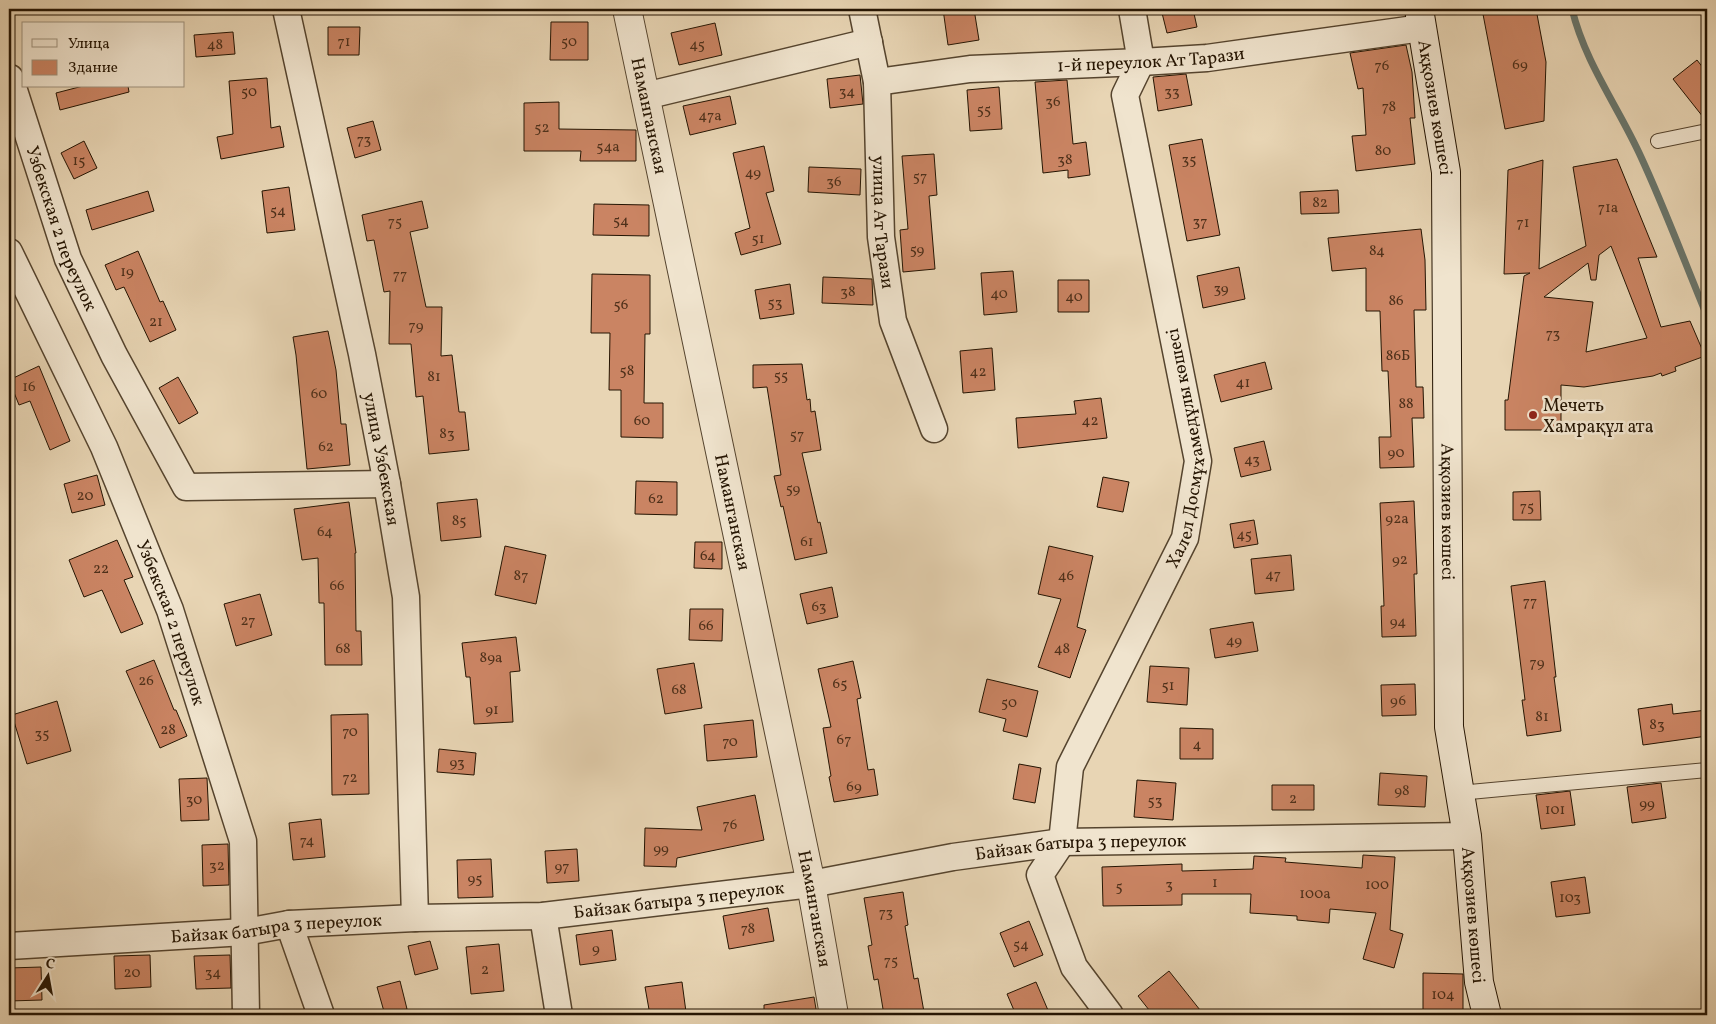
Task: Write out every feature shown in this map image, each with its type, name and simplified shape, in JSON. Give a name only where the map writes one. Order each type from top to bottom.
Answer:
[{"type":"street","name":"улица Узбекская","points":[[286,9],[362,354],[406,597],[415,918]]},
{"type":"street","name":"Наманганская","points":[[627,9],[811,884],[834,1015]]},
{"type":"street","name":"улица Ат Тарази","points":[[862,9],[878,82],[881,237],[893,321],[934,429]]},
{"type":"street","points":[[1132,9],[1141,62]]},
{"type":"street","name":"1-й переулок Ат Тарази","points":[[878,82],[970,69],[1207,58],[1421,18]]},
{"type":"street","name":"Аққозиев көшесі","points":[[1421,18],[1446,172],[1449,727],[1467,836],[1479,982],[1487,1015]]},
{"type":"street","points":[[645,96],[869,42]]},
{"type":"street","name":"Халел Досмұхамедұлы көшесі","points":[[1062,842],[1070,766],[1185,538],[1198,461],[1125,95],[1141,62]]},
{"type":"street","name":"Узбекская 2 переулок","points":[[9,75],[68,259],[114,355],[186,487],[387,484]]},
{"type":"street","name":"Узбекская 2 переулок","points":[[9,252],[104,447],[170,610],[243,841],[246,1015]]},
{"type":"street","name":"Байзак батыра 3 переулок","points":[[9,946],[245,932],[289,924],[415,918],[543,916],[811,884],[952,856],[1062,842],[1467,836]]},
{"type":"street","points":[[1062,842],[1040,875],[1074,967],[1110,1015]]},
{"type":"street","points":[[543,916],[559,1015]]},
{"type":"street","points":[[289,924],[321,1015]]},
{"type":"lane","points":[[1658,141],[1707,131]]},
{"type":"lane","points":[[1459,793],[1707,770]]},
{"type":"building","points":[[943,9],[974,9],[979,40],[948,45]]},
{"type":"building","points":[[1161,9],[1193,9],[1197,27],[1167,33]]},
{"type":"building","points":[[1482,9],[1536,9],[1546,62],[1544,121],[1505,129]]},
{"type":"building","points":[[551,22],[588,22],[588,60],[550,60]]},
{"type":"building","points":[[715,23],[722,55],[679,65],[671,33]]},
{"type":"building","points":[[328,27],[360,27],[359,55],[328,55]]},
{"type":"building","points":[[233,32],[235,54],[196,57],[194,35]]},
{"type":"building","points":[[1406,45],[1412,72],[1415,118],[1410,118],[1415,164],[1356,171],[1352,136],[1366,135],[1363,88],[1358,89],[1350,53]]},
{"type":"building","points":[[1697,60],[1707,73],[1707,122],[1673,79]]},
{"type":"building","points":[[1186,74],[1192,105],[1158,111],[1153,77]]},
{"type":"building","points":[[860,75],[863,104],[830,108],[827,79]]},
{"type":"building","points":[[267,78],[271,128],[280,126],[284,147],[221,159],[217,137],[233,134],[229,81]]},
{"type":"building","points":[[1067,80],[1073,144],[1086,142],[1090,175],[1068,178],[1068,170],[1043,173],[1035,82]]},
{"type":"building","points":[[999,87],[1002,129],[970,131],[967,90]]},
{"type":"building","points":[[75,88],[128,88],[129,92],[60,110],[56,93]]},
{"type":"building","points":[[730,96],[736,124],[690,135],[683,106]]},
{"type":"building","points":[[559,102],[559,129],[636,130],[636,161],[580,161],[581,151],[524,151],[524,103]]},
{"type":"building","points":[[373,121],[381,150],[355,158],[347,128]]},
{"type":"building","points":[[1202,139],[1220,235],[1187,241],[1169,145]]},
{"type":"building","points":[[84,141],[97,168],[74,179],[61,153]]},
{"type":"building","points":[[764,146],[774,191],[766,193],[781,244],[741,255],[735,233],[750,228],[733,153]]},
{"type":"building","points":[[934,154],[937,195],[929,196],[935,269],[903,272],[900,230],[908,229],[902,156]]},
{"type":"building","points":[[1617,159],[1657,257],[1638,258],[1661,327],[1690,321],[1705,356],[1675,367],[1676,371],[1662,376],[1661,373],[1653,376],[1584,387],[1561,385],[1561,430],[1505,430],[1505,400],[1508,400],[1524,276],[1530,273],[1504,274],[1508,170],[1543,160],[1539,269],[1586,246],[1573,167]],"holes":[[[1611,246],[1647,338],[1586,352],[1593,302],[1544,297],[1588,263],[1591,280],[1596,280],[1599,255]]]},
{"type":"building","points":[[809,167],[861,169],[860,195],[808,192]]},
{"type":"building","points":[[289,187],[295,230],[267,233],[262,191]]},
{"type":"building","points":[[1338,190],[1339,213],[1301,214],[1300,192]]},
{"type":"building","points":[[148,191],[154,211],[92,230],[86,210]]},
{"type":"building","points":[[422,201],[428,228],[410,232],[426,307],[442,307],[441,356],[452,355],[459,412],[465,412],[469,450],[429,454],[423,396],[416,397],[411,344],[389,344],[390,291],[384,292],[374,240],[367,241],[362,215]]},
{"type":"building","points":[[594,204],[649,205],[649,236],[593,235]]},
{"type":"building","points":[[1421,229],[1425,260],[1426,310],[1414,310],[1416,387],[1423,387],[1424,418],[1412,418],[1414,467],[1380,468],[1379,437],[1391,437],[1388,371],[1382,371],[1380,311],[1366,311],[1366,268],[1332,271],[1328,238]]},
{"type":"building","points":[[138,251],[160,302],[163,301],[176,330],[150,342],[124,287],[116,290],[105,265]]},
{"type":"building","points":[[1239,267],[1245,299],[1203,308],[1197,276]]},
{"type":"building","points":[[1013,271],[1017,312],[984,315],[981,273]]},
{"type":"building","points":[[592,274],[650,275],[650,334],[645,334],[644,403],[663,403],[663,438],[621,437],[621,390],[609,390],[610,333],[591,333]]},
{"type":"building","points":[[823,277],[872,279],[873,305],[822,303]]},
{"type":"building","points":[[1058,280],[1089,280],[1089,312],[1058,312]]},
{"type":"building","points":[[790,284],[794,314],[760,319],[755,290]]},
{"type":"building","points":[[328,331],[336,370],[341,424],[346,424],[350,465],[307,469],[293,337]]},
{"type":"building","points":[[992,348],[995,390],[963,393],[960,351]]},
{"type":"building","points":[[1265,362],[1272,389],[1221,402],[1214,375]]},
{"type":"building","points":[[802,364],[807,400],[810,399],[811,412],[815,411],[821,450],[802,453],[827,553],[795,560],[774,476],[781,475],[767,387],[753,388],[753,365]]},
{"type":"building","points":[[39,366],[70,441],[50,450],[30,401],[19,405],[9,380]]},
{"type":"building","points":[[178,377],[198,413],[179,424],[159,388]]},
{"type":"building","points":[[1101,398],[1107,438],[1018,448],[1016,418],[1076,414],[1074,401]]},
{"type":"building","points":[[1264,441],[1271,470],[1241,477],[1234,448]]},
{"type":"building","points":[[97,475],[105,505],[72,513],[64,484]]},
{"type":"building","points":[[1103,477],[1129,482],[1123,512],[1097,507]]},
{"type":"building","points":[[636,481],[677,482],[677,515],[635,514]]},
{"type":"building","points":[[1540,491],[1541,520],[1513,520],[1513,492]]},
{"type":"building","points":[[477,499],[481,537],[441,541],[437,503]]},
{"type":"building","points":[[1414,501],[1417,574],[1414,574],[1416,636],[1382,637],[1381,606],[1384,606],[1380,503]]},
{"type":"building","points":[[349,502],[356,553],[356,631],[361,631],[362,665],[325,665],[324,603],[319,603],[318,558],[302,560],[294,509]]},
{"type":"building","points":[[1254,520],[1258,544],[1234,548],[1230,524]]},
{"type":"building","points":[[117,540],[133,577],[124,580],[143,624],[121,633],[102,590],[84,597],[69,560]]},
{"type":"building","points":[[695,542],[722,542],[722,569],[694,568]]},
{"type":"building","points":[[505,546],[546,555],[536,604],[495,595]]},
{"type":"building","points":[[1049,546],[1093,556],[1077,627],[1086,630],[1070,678],[1038,667],[1061,599],[1038,594]]},
{"type":"building","points":[[1291,555],[1294,590],[1255,594],[1251,559]]},
{"type":"building","points":[[1545,581],[1561,731],[1527,736],[1522,700],[1525,700],[1511,586]]},
{"type":"building","points":[[832,587],[838,617],[807,624],[800,594]]},
{"type":"building","points":[[260,594],[272,635],[236,646],[224,604]]},
{"type":"building","points":[[690,609],[723,609],[722,641],[689,640]]},
{"type":"building","points":[[1253,622],[1258,651],[1215,658],[1210,629]]},
{"type":"building","points":[[516,637],[520,671],[510,672],[513,722],[474,724],[470,677],[466,677],[462,643]]},
{"type":"building","points":[[154,660],[174,710],[176,710],[187,736],[160,748],[126,671]]},
{"type":"building","points":[[853,661],[861,698],[857,699],[868,770],[874,769],[878,795],[834,802],[823,728],[831,727],[818,669]]},
{"type":"building","points":[[694,663],[702,708],[665,714],[657,669]]},
{"type":"building","points":[[1150,666],[1189,668],[1187,705],[1147,702]]},
{"type":"building","points":[[987,679],[1038,691],[1027,737],[1003,731],[1006,719],[979,712]]},
{"type":"building","points":[[1415,684],[1416,715],[1382,716],[1381,685]]},
{"type":"building","points":[[57,701],[71,751],[27,764],[12,715]]},
{"type":"building","points":[[1672,704],[1673,714],[1707,710],[1707,736],[1643,745],[1638,709]]},
{"type":"building","points":[[368,714],[369,794],[332,795],[331,715]]},
{"type":"building","points":[[753,720],[757,757],[707,761],[704,725]]},
{"type":"building","points":[[1180,728],[1213,729],[1213,759],[1180,759]]},
{"type":"building","points":[[439,749],[476,753],[474,775],[437,772]]},
{"type":"building","points":[[1019,764],[1041,768],[1035,803],[1013,799]]},
{"type":"building","points":[[1380,773],[1427,776],[1425,807],[1378,805]]},
{"type":"building","points":[[207,778],[209,820],[181,821],[179,779]]},
{"type":"building","points":[[1137,780],[1176,783],[1173,820],[1134,817]]},
{"type":"building","points":[[1661,783],[1666,818],[1632,823],[1627,787]]},
{"type":"building","points":[[1272,785],[1314,785],[1314,810],[1272,810]]},
{"type":"building","points":[[1570,791],[1575,825],[1541,829],[1536,795]]},
{"type":"building","points":[[755,795],[764,840],[677,858],[676,867],[644,866],[645,828],[702,830],[697,807]]},
{"type":"building","points":[[321,819],[325,857],[293,860],[289,823]]},
{"type":"building","points":[[228,844],[229,885],[203,886],[202,845]]},
{"type":"building","points":[[577,849],[579,881],[547,883],[545,851]]},
{"type":"building","points":[[1363,855],[1395,857],[1390,930],[1403,934],[1394,968],[1363,959],[1376,913],[1330,909],[1329,923],[1297,920],[1297,916],[1250,913],[1251,894],[1182,894],[1182,905],[1103,906],[1102,867],[1182,864],[1182,871],[1253,869],[1254,856],[1286,858],[1285,862],[1362,868]]},
{"type":"building","points":[[491,859],[493,897],[458,898],[457,860]]},
{"type":"building","points":[[1585,877],[1590,913],[1556,917],[1551,882]]},
{"type":"building","points":[[903,892],[908,925],[905,926],[914,979],[918,978],[924,1012],[884,1015],[878,979],[874,980],[868,946],[872,945],[864,898]]},
{"type":"building","points":[[768,908],[774,941],[729,949],[723,916]]},
{"type":"building","points":[[1029,921],[1043,955],[1014,967],[1000,933]]},
{"type":"building","points":[[612,930],[616,960],[580,965],[576,935]]},
{"type":"building","points":[[430,941],[438,969],[415,975],[408,946]]},
{"type":"building","points":[[499,944],[504,991],[471,994],[466,947]]},
{"type":"building","points":[[150,955],[151,987],[115,989],[114,956]]},
{"type":"building","points":[[230,955],[231,988],[196,989],[194,956]]},
{"type":"building","points":[[41,967],[42,1000],[9,1001],[9,968]]},
{"type":"building","points":[[1169,971],[1204,1015],[1153,1015],[1138,996]]},
{"type":"building","points":[[1423,973],[1463,974],[1463,1015],[1423,1015]]},
{"type":"building","points":[[400,981],[407,1009],[385,1015],[377,987]]},
{"type":"building","points":[[682,982],[686,1012],[650,1015],[645,987]]},
{"type":"building","points":[[1036,982],[1050,1015],[1016,1015],[1007,994]]},
{"type":"building","points":[[814,997],[817,1015],[764,1015],[764,1005]]},
{"type":"waterway","points":[[1572,9],[1585,48],[1650,177],[1707,316]]},
{"type":"place","name":"Мечеть Хамрақұл ата","points":[[1533,415]]}]
